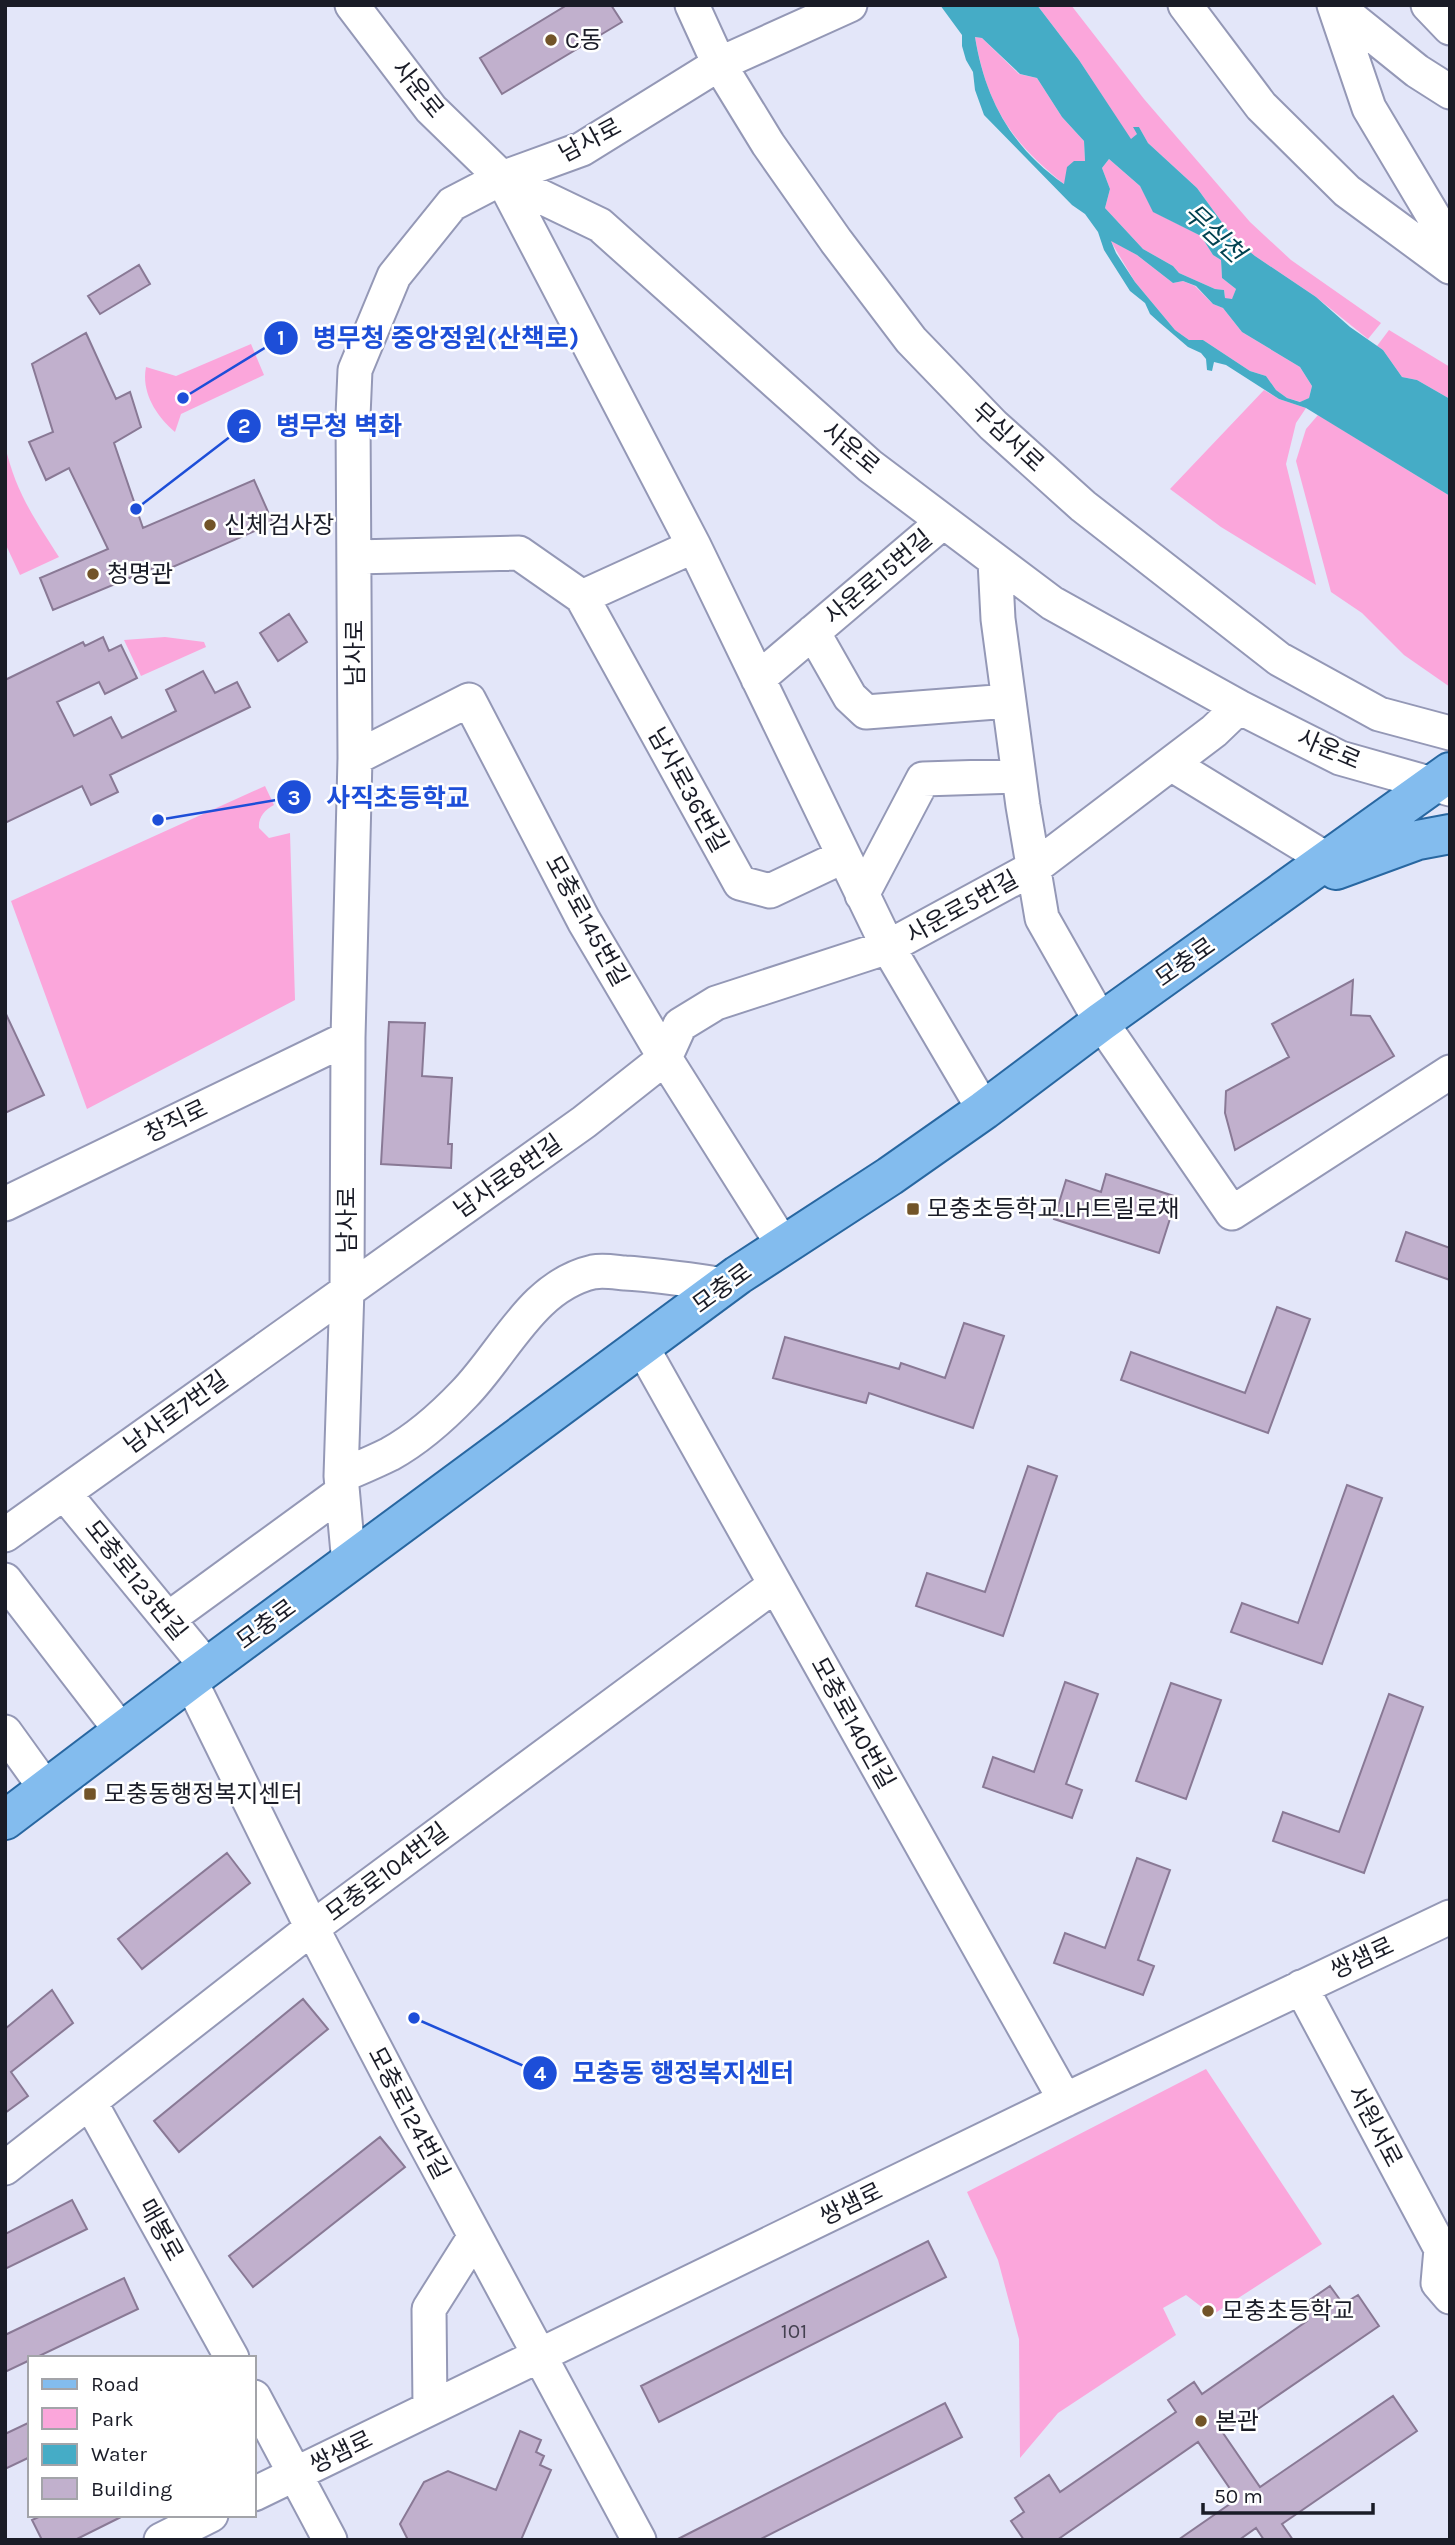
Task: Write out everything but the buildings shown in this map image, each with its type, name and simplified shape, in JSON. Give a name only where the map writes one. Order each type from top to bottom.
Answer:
[{"type":"main road","name":"모충로","points":[[5,1820],[198,1673],[725,1285],[984,1110],[1101,1022],[1443,781]]},
{"type":"main road","points":[[1283,892],[1367,858],[1418,841],[1450,834]]},
{"type":"street","name":"사운로","points":[[352,5],[431,109],[502,178],[600,225],[870,466],[1052,603],[1239,707],[1340,758],[1443,781]]},
{"type":"street","name":"무심서로","points":[[692,5],[719,64],[768,144],[911,340],[993,425],[1083,506],[1279,659],[1378,714],[1450,733]]},
{"type":"street","name":"남사로","points":[[349,1564],[341,1484],[347,1289],[348,1038],[355,758],[355,370],[394,276],[452,204],[502,178],[582,149],[719,64],[850,5]]},
{"type":"street","points":[[1185,5],[1261,106],[1347,191],[1450,267]]},
{"type":"street","points":[[1334,5],[1442,78]]},
{"type":"street","points":[[1334,5],[1369,108],[1450,244]]},
{"type":"street","points":[[1428,5],[1450,29]]},
{"type":"street","points":[[502,178],[694,546],[888,947],[984,1110]]},
{"type":"street","name":"사운로15번길","points":[[758,679],[943,522]]},
{"type":"street","points":[[355,557],[519,553],[582,597],[694,546]]},
{"type":"street","points":[[995,561],[998,619],[1042,918],[1101,1022],[1231,1213],[1450,1072]]},
{"type":"street","name":"남사로36번길","points":[[582,597],[740,883],[770,891],[844,856]]},
{"type":"street","name":"사운로15번길","points":[[813,632],[850,697],[866,712],[1009,701]]},
{"type":"street","name":"모충로145번길","points":[[355,758],[469,700],[583,921],[665,1058],[783,1245]]},
{"type":"street","name":"사운로5번길","points":[[665,1058],[680,1025],[716,1003],[888,947],[1035,867],[1214,731],[1239,707]]},
{"type":"street","points":[[1171,764],[1328,860]]},
{"type":"street","points":[[862,895],[923,779],[1019,776]]},
{"type":"street","name":"창직로","points":[[5,1204],[348,1038]]},
{"type":"street","name":"남사로8번길","points":[[347,1289],[584,1122],[665,1058]]},
{"type":"street","points":[[168,1619],[341,1484],[392,1453],[429,1426],[464,1394],[534,1307],[555,1287],[572,1278],[596,1271],[658,1275],[725,1285]]},
{"type":"street","name":"남사로7번길","points":[[5,1535],[347,1289]]},
{"type":"street","name":"모충로140번길","points":[[642,1347],[1065,2099]]},
{"type":"street","name":"모충로123번길","points":[[64,1493],[168,1619],[198,1673]]},
{"type":"street","points":[[5,1580],[121,1732]]},
{"type":"street","name":"모충로104번길","points":[[5,2168],[312,1928],[775,1585]]},
{"type":"street","name":"모충로124번길","points":[[198,1673],[312,1928],[639,2540]]},
{"type":"street","points":[[5,1732],[46,1789]]},
{"type":"street","name":"쌍샘로","points":[[256,2493],[1065,2099],[1450,1917]]},
{"type":"street","name":"서원서로","points":[[1301,1986],[1441,2249],[1446,2276]]},
{"type":"street","name":"매봉로","points":[[90,2102],[231,2356]]},
{"type":"street","points":[[430,2409],[429,2309],[475,2236]]},
{"type":"street","points":[[256,2402],[330,2540]]},
{"type":"street","points":[[161,2540],[207,2517]]},
{"type":"green space","points":[[1037,5],[1071,5],[1144,99],[1250,222],[1291,260],[1381,323],[1368,339],[1316,297],[1234,239],[1197,188],[1148,143],[1139,127],[1131,140],[1079,60]]},
{"type":"green space","points":[[975,37],[982,38],[1019,74],[1037,78],[1062,117],[1084,141],[1085,161],[1064,184],[1029,152],[1004,120],[986,83]]},
{"type":"green space","points":[[1109,159],[1140,186],[1154,212],[1201,236],[1213,255],[1221,260],[1222,278],[1236,289],[1232,300],[1225,298],[1224,290],[1215,289],[1179,273],[1173,266],[1143,249],[1105,208],[1110,189],[1102,168]]},
{"type":"green space","points":[[1110,240],[1137,255],[1173,283],[1183,281],[1195,286],[1213,304],[1223,308],[1242,332],[1300,367],[1312,386],[1309,398],[1301,402],[1287,398],[1276,390],[1266,376],[1250,371],[1203,340],[1189,340],[1175,330],[1135,282]]},
{"type":"green space","points":[[1389,330],[1450,367],[1450,399],[1417,380],[1402,377],[1383,350],[1377,346]]},
{"type":"green space","points":[[251,344],[264,375],[181,414],[175,432],[168,426],[156,411],[148,394],[146,367],[176,376]]},
{"type":"green space","points":[[1264,390],[1279,399],[1306,408],[1296,423],[1286,464],[1316,585],[1221,527],[1170,489]]},
{"type":"green space","points":[[1318,415],[1450,496],[1450,687],[1404,655],[1362,613],[1331,592],[1296,461],[1306,429]]},
{"type":"green space","points":[[5,445],[20,490],[59,557],[20,575],[5,543]]},
{"type":"green space","points":[[165,637],[204,642],[206,647],[141,676],[124,640]]},
{"type":"green space","points":[[265,786],[274,805],[263,814],[259,828],[269,838],[290,833],[295,1000],[87,1109],[11,901]]},
{"type":"green space","points":[[1206,2069],[1322,2244],[1212,2315],[1186,2295],[1163,2308],[1176,2335],[1058,2413],[1020,2458],[1019,2339],[998,2260],[967,2192]]},
{"type":"water","name":"무심천","points":[[940,5],[1037,5],[1079,60],[1131,139],[1137,134],[1133,127],[1139,127],[1148,143],[1197,188],[1234,239],[1316,297],[1350,327],[1383,350],[1402,377],[1417,380],[1450,399],[1450,496],[1306,408],[1279,399],[1226,365],[1214,362],[1212,371],[1207,370],[1206,359],[1201,353],[1188,347],[1160,323],[1150,314],[1145,303],[1130,291],[1104,250],[1098,232],[1085,214],[1072,205],[984,115],[975,90],[973,72],[962,46],[962,35]],"holes":[[[975,37],[982,38],[1020,74],[1037,78],[1062,117],[1084,141],[1085,161],[1074,161],[1067,167],[1064,184],[1030,155],[1004,120],[986,81]],[[1109,159],[1140,186],[1153,212],[1201,236],[1213,255],[1221,260],[1222,278],[1236,289],[1232,299],[1225,298],[1224,290],[1215,289],[1179,273],[1173,266],[1143,249],[1105,208],[1110,189],[1102,168]],[[1111,241],[1137,255],[1173,283],[1183,281],[1196,286],[1213,304],[1223,308],[1242,332],[1300,367],[1312,386],[1309,398],[1300,402],[1287,398],[1276,390],[1266,376],[1250,371],[1203,340],[1189,340],[1175,330],[1135,282]]]},
{"type":"place","name":"C동","points":[[551,40]]},
{"type":"place","name":"병무청 중앙정원(산책로)","points":[[183,398]]},
{"type":"place","name":"병무청 벽화","points":[[136,509]]},
{"type":"place","name":"신체검사장","points":[[210,525]]},
{"type":"place","name":"청명관","points":[[93,574]]},
{"type":"place","name":"사직초등학교","points":[[158,820]]},
{"type":"place","name":"모충초등학교.LH트릴로채","points":[[913,1209]]},
{"type":"place","name":"모충동행정복지센터","points":[[90,1794]]},
{"type":"place","name":"모충동 행정복지센터","points":[[414,2018]]},
{"type":"place","name":"모충초등학교","points":[[1208,2311]]},
{"type":"place","name":"본관","points":[[1201,2421]]}]
